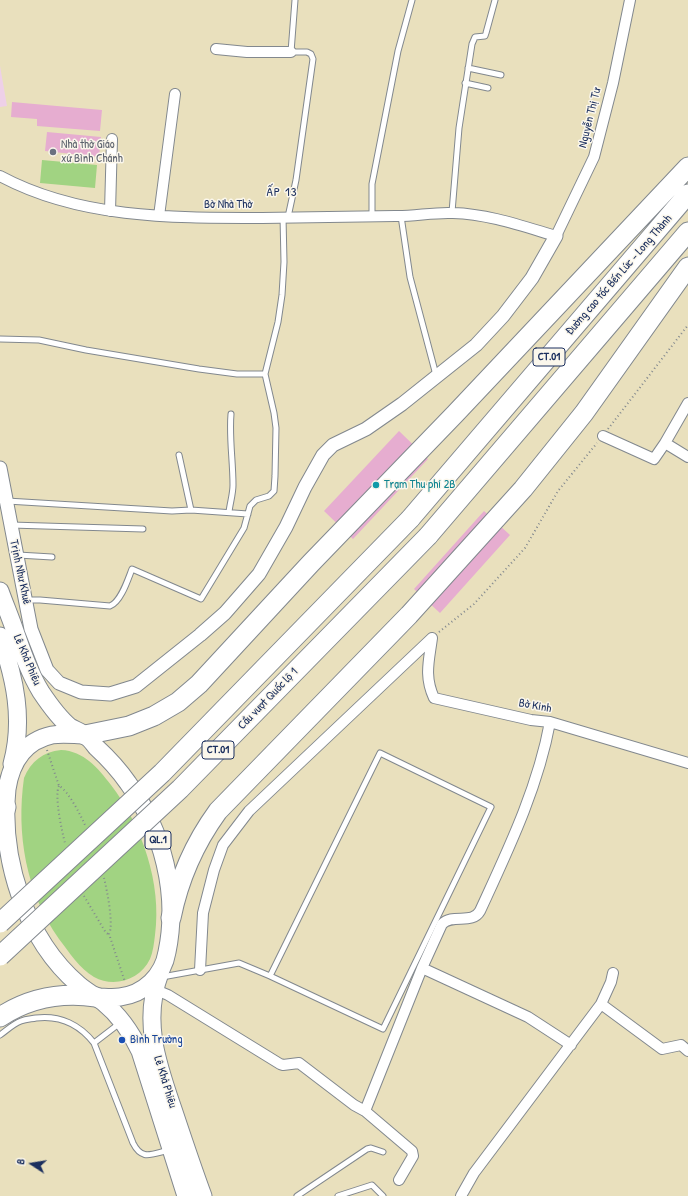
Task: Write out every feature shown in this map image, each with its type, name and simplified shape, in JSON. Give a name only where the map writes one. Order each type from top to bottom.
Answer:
[{"type":"highway","points":[[86,735],[129,726],[154,716],[178,702],[199,684],[311,563],[455,414],[688,167]]},
{"type":"highway","name":"Đường cao tốc Bến Lức - Long Thành","points":[[410,519],[688,194]]},
{"type":"highway","name":"Đường cao tốc Bến Lức - Long Thành","points":[[428,536],[688,232]]},
{"type":"highway","points":[[171,918],[179,885],[190,855],[218,811],[388,637],[523,490],[584,413],[688,267]]},
{"type":"highway","name":"Cầu vượt Quốc lộ 1","points":[[0,923],[162,773],[410,519]]},
{"type":"highway","name":"Cầu vượt Quốc lộ 1","points":[[0,956],[180,790],[428,536]]},
{"type":"highway","name":"Lê Khả Phiêu","points":[[0,591],[6,608],[6,643],[16,690],[18,718],[16,746],[10,774]]},
{"type":"highway","name":"Lê Khả Phiêu","points":[[6,643],[34,679],[48,703],[70,726],[86,735]]},
{"type":"highway","name":"QL.1","points":[[61,734],[86,735],[129,783],[138,797],[159,843],[167,873],[170,898],[170,936],[159,977],[159,974],[150,984],[138,992],[112,998],[96,997],[78,985],[57,962],[42,941],[27,913],[16,885],[7,835],[6,807],[10,774],[13,765],[23,751],[43,738],[61,734]]},
{"type":"highway","points":[[0,829],[6,807]]},
{"type":"highway","name":"Lê Khả Phiêu","points":[[159,977],[152,1015],[154,1046],[159,1070],[202,1196]]},
{"type":"highway","points":[[0,1017],[18,1006],[44,998],[70,995],[96,997]]},
{"type":"highway","name":"Lê Khả Phiêu","points":[[96,997],[122,1021],[135,1040],[140,1051],[186,1196]]},
{"type":"street","name":"Nguyễn Thị Tư","points":[[556,236],[594,157],[613,83],[630,0]]},
{"type":"street","points":[[216,49],[247,52],[291,52]]},
{"type":"street","points":[[160,216],[175,94]]},
{"type":"street","points":[[110,211],[112,139]]},
{"type":"street","name":"Bờ Nhà Thờ","points":[[0,176],[20,187],[51,198],[82,207],[110,211],[195,218],[372,217],[452,212],[500,219],[556,236]]},
{"type":"street","name":"Trịnh Như Khuê","points":[[0,468],[10,525],[26,600],[6,643],[46,670],[60,683],[81,692],[110,694],[136,686],[225,613],[259,574],[286,527],[322,455],[333,445],[366,429],[396,408],[476,344],[503,316],[532,278],[556,236]]},
{"type":"street","points":[[603,436],[652,459],[655,459],[688,403]]},
{"type":"street","points":[[665,443],[688,457]]},
{"type":"street","points":[[6,608],[26,600]]},
{"type":"street","points":[[200,970],[203,913],[214,870],[223,845],[249,811],[432,638]]},
{"type":"street","name":"Bờ Kinh","points":[[432,638],[427,674],[430,690],[434,698],[531,720],[550,722],[688,763]]},
{"type":"street","points":[[365,1111],[422,968],[442,924],[448,920],[471,918],[476,916],[480,911],[528,799],[545,747],[550,722]]},
{"type":"street","points":[[422,968],[528,1017],[571,1045]]},
{"type":"street","points":[[461,1196],[474,1174],[601,1004],[611,982],[613,973]]},
{"type":"street","points":[[159,977],[168,995],[280,1064],[299,1063],[354,1105],[365,1111],[413,1154],[399,1180]]},
{"type":"street","points":[[601,1004],[662,1049],[681,1045],[688,1051]]},
{"type":"lane","points":[[26,600],[110,606],[114,605],[118,600],[132,569],[201,599],[244,528],[253,503],[269,496],[275,488],[276,428],[265,374],[278,322],[282,296],[285,217],[296,180],[313,58],[311,54],[307,52],[291,52],[295,0]]},
{"type":"lane","points":[[372,217],[372,184],[398,51],[412,0]]},
{"type":"lane","points":[[452,212],[459,128],[465,84],[474,38],[476,36],[485,36],[495,0]]},
{"type":"lane","points":[[468,68],[500,75]]},
{"type":"lane","points":[[465,84],[488,88]]},
{"type":"lane","points":[[401,216],[410,277],[436,376]]},
{"type":"lane","points":[[0,339],[39,340],[86,350],[199,369],[237,374],[265,374]]},
{"type":"lane","points":[[229,512],[233,486],[232,442],[229,429],[231,414]]},
{"type":"lane","points":[[179,455],[191,510]]},
{"type":"lane","points":[[6,501],[248,514]]},
{"type":"lane","points":[[10,525],[143,529]]},
{"type":"lane","points":[[17,555],[52,556]]},
{"type":"lane","points":[[159,977],[239,963],[383,1029],[492,807],[380,753],[270,976]]},
{"type":"lane","points":[[0,1035],[21,1021],[48,1018],[64,1020],[84,1031],[94,1043],[137,1151],[140,1154],[145,1155],[171,1149]]},
{"type":"lane","points":[[94,1043],[122,1021]]},
{"type":"lane","points":[[297,1196],[367,1149],[371,1148],[383,1152]]},
{"type":"lane","points":[[338,1196],[372,1185],[383,1196]]},
{"type":"path","points":[[432,638],[474,604],[526,548],[558,491],[603,436],[688,325]]},
{"type":"path","points":[[43,738],[59,786]]},
{"type":"path","points":[[109,934],[130,995]]},
{"type":"shaded area","points":[[0,66],[7,106],[0,107]]},
{"type":"green space","points":[[42,160],[97,165],[95,188],[40,183]]},
{"type":"green space","points":[[61,750],[69,751],[84,757],[96,767],[111,785],[132,818],[147,856],[155,895],[155,935],[152,953],[146,966],[133,977],[126,980],[110,982],[102,980],[89,974],[79,965],[59,939],[48,921],[38,902],[31,882],[26,862],[21,820],[24,778],[30,767],[38,758]]},
{"type":"building","points":[[12,102],[102,110],[100,131],[37,126],[37,119],[11,117]]},
{"type":"building","points":[[47,132],[101,137],[99,157],[45,151]]},
{"type":"building","name":"Trạm Thu phí 2B","points":[[399,431],[428,459],[353,539],[324,511]]},
{"type":"building","name":"Trạm Thu phí 2B","points":[[484,511],[510,535],[440,613],[414,589]]},
{"type":"place","name":"Nhà thờ Giáo xứ Bình Chánh","points":[[53,152]]},
{"type":"place","name":"Trạm Thu phí 2B","points":[[376,485]]},
{"type":"place","name":"Bình Trường","points":[[122,1040]]},
{"type":"district","name":"ẤP 13","points":[[282,193]]}]
